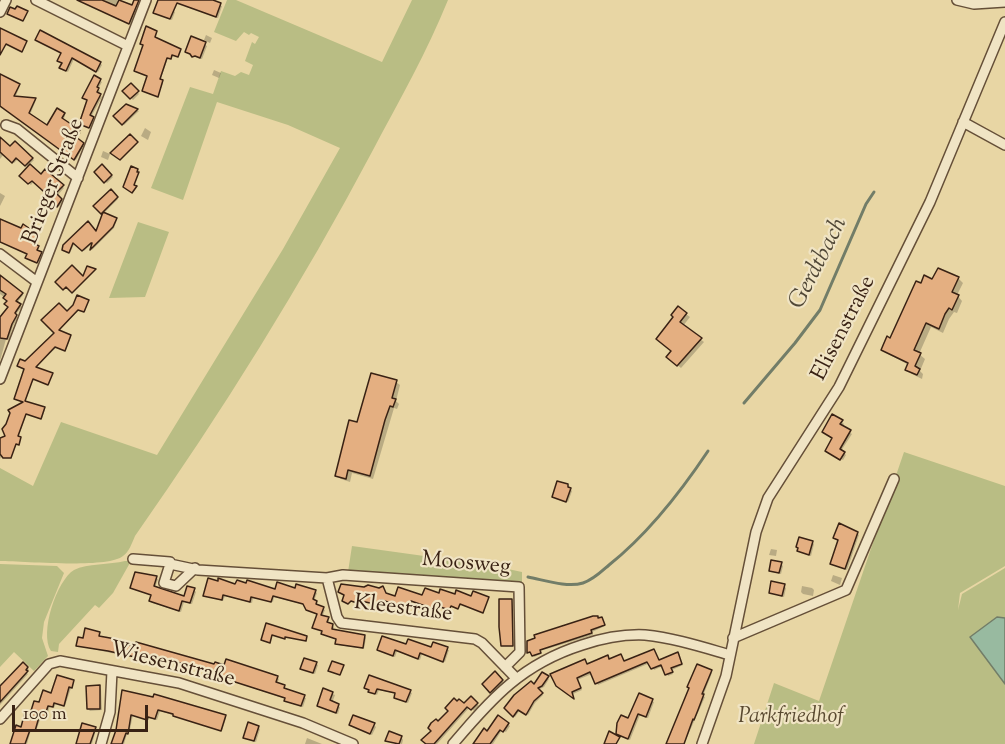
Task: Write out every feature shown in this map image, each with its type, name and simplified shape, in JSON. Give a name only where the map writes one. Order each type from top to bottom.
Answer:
[{"type":"street","points":[[0,12],[6,0]]},
{"type":"street","points":[[36,0],[128,46]]},
{"type":"street","name":"Brieger Straße","points":[[0,379],[146,0]]},
{"type":"street","points":[[957,0],[974,4],[1005,2]]},
{"type":"street","name":"Elisenstraße","points":[[702,744],[720,695],[756,532],[765,503],[839,387],[930,202],[1005,22]]},
{"type":"street","points":[[963,122],[1005,145]]},
{"type":"street","points":[[6,125],[17,129],[78,178]]},
{"type":"street","points":[[0,254],[37,282]]},
{"type":"street","points":[[734,638],[846,590],[894,480]]},
{"type":"street","name":"Kleestraße","points":[[133,559],[170,562],[170,564],[195,568],[327,578],[337,617],[341,622],[475,639],[482,643],[516,678]]},
{"type":"street","points":[[170,564],[164,583],[176,586],[195,568]]},
{"type":"street","name":"Moosweg","points":[[327,578],[343,575],[519,587],[520,652],[505,667]]},
{"type":"street","points":[[453,744],[516,678],[542,661],[566,650],[614,636],[646,635],[730,655]]},
{"type":"street","name":"Wiesenstraße","points":[[0,718],[49,664],[56,661],[179,683],[303,723],[353,744]]},
{"type":"street","points":[[100,744],[110,712],[112,671]]},
{"type":"green space","points":[[227,0],[236,0],[382,62],[412,0],[448,0],[412,76],[318,249],[230,395],[135,536],[127,552],[114,560],[101,562],[0,561],[0,468],[33,486],[61,422],[157,455],[283,249],[340,148],[288,125],[217,102],[183,200],[151,188],[190,87],[213,94],[221,71],[235,76],[241,72],[249,75],[253,65],[245,61],[252,42],[255,44],[259,37],[244,32],[236,41],[214,32]]},
{"type":"green space","points":[[138,222],[169,232],[145,297],[109,298]]},
{"type":"green space","name":"Parkfriedhof","points":[[904,452],[1005,486],[1005,566],[960,593],[958,610],[962,594],[1005,568],[1005,618],[997,618],[970,637],[1005,684],[1005,744],[754,744],[774,683],[819,701]]},
{"type":"green space","points":[[352,546],[489,565],[522,572],[522,585],[348,572]]},
{"type":"green space","points":[[131,561],[113,593],[99,608],[95,605],[59,644],[58,652],[51,651],[47,632],[49,620],[56,595],[68,576],[74,570],[85,566]]},
{"type":"green space","points":[[0,564],[57,566],[64,573],[44,622],[42,638],[48,656],[34,671],[14,652],[0,667]]},
{"type":"shaded area","points":[[997,617],[1005,618],[1005,684],[970,637]]},
{"type":"building","points":[[77,0],[102,0],[116,6],[119,0],[132,5],[134,0],[139,0],[129,24]]},
{"type":"building","points":[[158,0],[213,0],[221,3],[216,17],[177,3],[170,19],[153,13]]},
{"type":"building","points":[[17,6],[28,11],[23,21],[7,14],[10,7],[15,9]]},
{"type":"building","points":[[146,26],[157,31],[155,37],[181,49],[178,57],[172,55],[171,59],[167,58],[160,79],[163,80],[158,97],[142,91],[147,76],[134,71],[143,45],[140,44]]},
{"type":"building","points":[[0,28],[27,41],[22,52],[6,44],[0,55]]},
{"type":"building","points":[[40,30],[101,62],[96,72],[72,58],[66,71],[59,68],[62,63],[57,61],[61,53],[35,40]]},
{"type":"building","points":[[191,36],[206,42],[200,58],[192,57],[185,52]]},
{"type":"building","points":[[0,74],[20,84],[14,96],[36,98],[29,113],[47,125],[57,108],[65,113],[62,118],[80,130],[76,137],[84,143],[74,160],[0,106]]},
{"type":"building","points":[[94,75],[101,79],[97,92],[101,94],[90,115],[94,117],[89,128],[79,124],[87,100],[82,98]]},
{"type":"building","points":[[131,83],[139,91],[130,99],[122,91]]},
{"type":"building","points":[[126,104],[138,109],[122,125],[113,116]]},
{"type":"building","points":[[130,134],[138,142],[120,160],[110,153]]},
{"type":"building","points":[[0,137],[10,146],[15,141],[33,158],[25,166],[16,158],[12,163],[0,152]]},
{"type":"building","points":[[30,164],[41,174],[45,169],[64,185],[56,193],[62,199],[57,207],[51,202],[53,200],[32,181],[28,184],[19,176]]},
{"type":"building","points":[[102,164],[112,175],[104,183],[94,172]]},
{"type":"building","points":[[131,166],[139,172],[134,185],[137,186],[132,193],[123,187]]},
{"type":"building","points":[[111,189],[118,197],[101,214],[93,206]]},
{"type":"building","points":[[103,212],[117,218],[113,227],[90,250],[92,243],[82,251],[73,243],[69,253],[62,250],[63,245],[88,221],[96,231]]},
{"type":"building","points":[[0,219],[21,228],[23,224],[39,235],[35,244],[39,246],[37,250],[42,252],[37,263],[25,258],[27,254],[0,242]]},
{"type":"building","points":[[72,265],[83,276],[87,266],[96,269],[72,293],[66,287],[63,290],[55,282]]},
{"type":"building","points":[[938,268],[959,277],[952,292],[959,295],[952,310],[949,308],[945,314],[939,329],[926,323],[914,350],[921,353],[915,366],[920,369],[917,375],[905,370],[908,363],[881,350],[887,336],[890,338],[916,281],[921,283],[924,275],[932,279]]},
{"type":"building","points":[[0,275],[23,293],[16,301],[21,304],[15,313],[17,315],[7,339],[0,338],[0,317],[8,307],[4,304],[7,301],[3,298],[6,294],[0,290]]},
{"type":"building","points":[[77,295],[89,300],[84,312],[78,310],[59,330],[71,335],[65,351],[55,347],[36,367],[53,373],[48,385],[33,379],[25,401],[45,407],[41,419],[26,414],[18,436],[21,437],[19,445],[16,444],[11,458],[3,458],[0,454],[0,438],[5,436],[2,429],[10,413],[8,410],[23,402],[14,399],[24,369],[17,366],[20,359],[25,361],[54,333],[41,320],[59,303],[67,311],[73,305]]},
{"type":"building","points":[[678,306],[687,313],[680,322],[702,338],[677,366],[666,357],[671,351],[656,339],[673,317],[671,315]]},
{"type":"building","points":[[371,373],[397,380],[392,398],[396,399],[393,407],[390,406],[385,420],[370,476],[348,470],[346,479],[335,476],[349,420],[357,422]]},
{"type":"building","points":[[832,414],[843,420],[840,424],[851,430],[840,449],[845,452],[840,460],[825,451],[832,438],[822,432]]},
{"type":"building","points":[[557,481],[568,484],[571,488],[566,502],[552,497]]},
{"type":"building","points":[[839,523],[858,532],[845,569],[830,564],[838,540],[833,538]]},
{"type":"building","points":[[799,537],[813,541],[809,555],[797,551]]},
{"type":"building","points":[[771,560],[782,562],[779,573],[769,571]]},
{"type":"building","points":[[135,572],[157,576],[154,586],[184,596],[187,586],[195,588],[190,603],[182,601],[179,611],[149,601],[151,595],[130,588]]},
{"type":"building","points":[[208,578],[218,581],[218,578],[235,584],[237,580],[246,583],[247,580],[275,589],[277,582],[295,588],[296,584],[316,590],[313,599],[317,601],[316,604],[324,607],[321,615],[329,617],[327,622],[333,624],[332,629],[365,635],[363,648],[335,644],[336,639],[312,628],[317,614],[306,610],[303,604],[273,596],[271,602],[251,597],[250,602],[223,595],[222,600],[203,596]]},
{"type":"building","points":[[771,581],[785,584],[782,596],[769,593]]},
{"type":"building","points":[[341,584],[364,587],[368,585],[379,588],[383,586],[386,593],[395,596],[398,587],[422,595],[425,588],[439,593],[440,589],[455,594],[456,590],[471,596],[473,591],[489,597],[483,613],[460,604],[458,609],[451,606],[449,610],[435,605],[434,609],[411,601],[409,608],[381,600],[379,605],[361,601],[360,604],[351,601],[348,604],[342,601],[344,595],[338,592]]},
{"type":"building","points":[[499,599],[512,599],[513,646],[501,646]]},
{"type":"building","points":[[593,616],[602,617],[605,625],[591,630],[592,633],[540,650],[541,653],[532,656],[530,652],[527,653],[527,641],[535,638],[534,635]]},
{"type":"building","points":[[266,623],[307,636],[306,641],[272,635],[270,643],[261,640]]},
{"type":"building","points":[[85,628],[100,632],[99,636],[121,640],[120,644],[135,646],[136,642],[214,664],[215,662],[224,665],[226,659],[278,676],[276,682],[285,685],[284,688],[305,695],[301,706],[284,701],[285,698],[207,673],[208,670],[145,654],[144,659],[76,646],[78,637],[83,638]]},
{"type":"building","points":[[382,636],[406,644],[408,639],[431,647],[433,642],[448,647],[443,662],[420,653],[418,659],[395,650],[393,656],[377,650]]},
{"type":"building","points":[[654,649],[659,660],[678,652],[682,664],[671,668],[673,672],[665,675],[661,665],[651,669],[647,662],[595,684],[590,672],[577,678],[581,688],[572,692],[574,699],[556,686],[550,674],[585,659],[587,664],[608,655],[609,659],[621,654],[624,661]]},
{"type":"building","points":[[304,658],[317,662],[313,673],[300,669]]},
{"type":"building","points":[[332,661],[344,665],[340,675],[328,671]]},
{"type":"building","points":[[23,662],[28,667],[26,670],[28,671],[0,702],[0,686]]},
{"type":"building","points":[[697,664],[712,670],[698,710],[684,744],[666,744],[689,688],[687,687]]},
{"type":"building","points":[[495,671],[503,680],[490,693],[482,684]]},
{"type":"building","points":[[542,672],[549,676],[538,688],[543,693],[534,701],[526,715],[518,710],[513,717],[504,708],[514,695],[531,681],[534,684]]},
{"type":"building","points":[[57,675],[74,680],[72,688],[69,687],[64,706],[54,703],[53,707],[48,706],[44,718],[39,717],[35,731],[30,730],[25,744],[10,744],[16,725],[21,727],[25,712],[30,714],[34,701],[39,702],[43,690],[51,693]]},
{"type":"building","points":[[369,675],[411,690],[406,702],[394,698],[395,693],[377,689],[375,694],[368,692],[369,690],[364,688]]},
{"type":"building","points":[[100,685],[100,709],[87,709],[86,686]]},
{"type":"building","points":[[323,688],[333,692],[330,700],[339,704],[336,713],[317,706]]},
{"type":"building","points":[[122,690],[153,697],[154,694],[226,715],[221,731],[158,710],[155,719],[148,717],[147,720],[131,715],[128,734],[126,733],[122,744],[111,744],[116,730]]},
{"type":"building","points":[[639,693],[653,699],[646,717],[638,714],[628,739],[616,734],[617,723],[621,715],[628,718]]},
{"type":"building","points":[[471,696],[478,703],[471,710],[467,707],[434,744],[426,744],[421,740],[431,731],[428,728],[431,723],[436,719],[438,721],[448,711],[445,708],[454,698],[464,703]]},
{"type":"building","points":[[353,715],[375,723],[370,734],[349,725]]},
{"type":"building","points":[[498,715],[509,723],[503,732],[500,730],[490,744],[473,744],[484,728],[487,731]]},
{"type":"building","points":[[248,722],[259,726],[254,741],[243,738]]},
{"type":"building","points":[[82,723],[96,727],[90,744],[76,744]]},
{"type":"building","points":[[389,731],[402,736],[399,744],[385,741]]},
{"type":"building","points":[[609,731],[620,737],[616,744],[604,744]]},
{"type":"waterway","name":"Gerdtbach","points":[[744,403],[820,310],[866,204],[874,192]]},
{"type":"waterway","name":"Gerdtbach","points":[[528,577],[570,585],[594,578],[650,526],[675,497],[708,451]]}]
